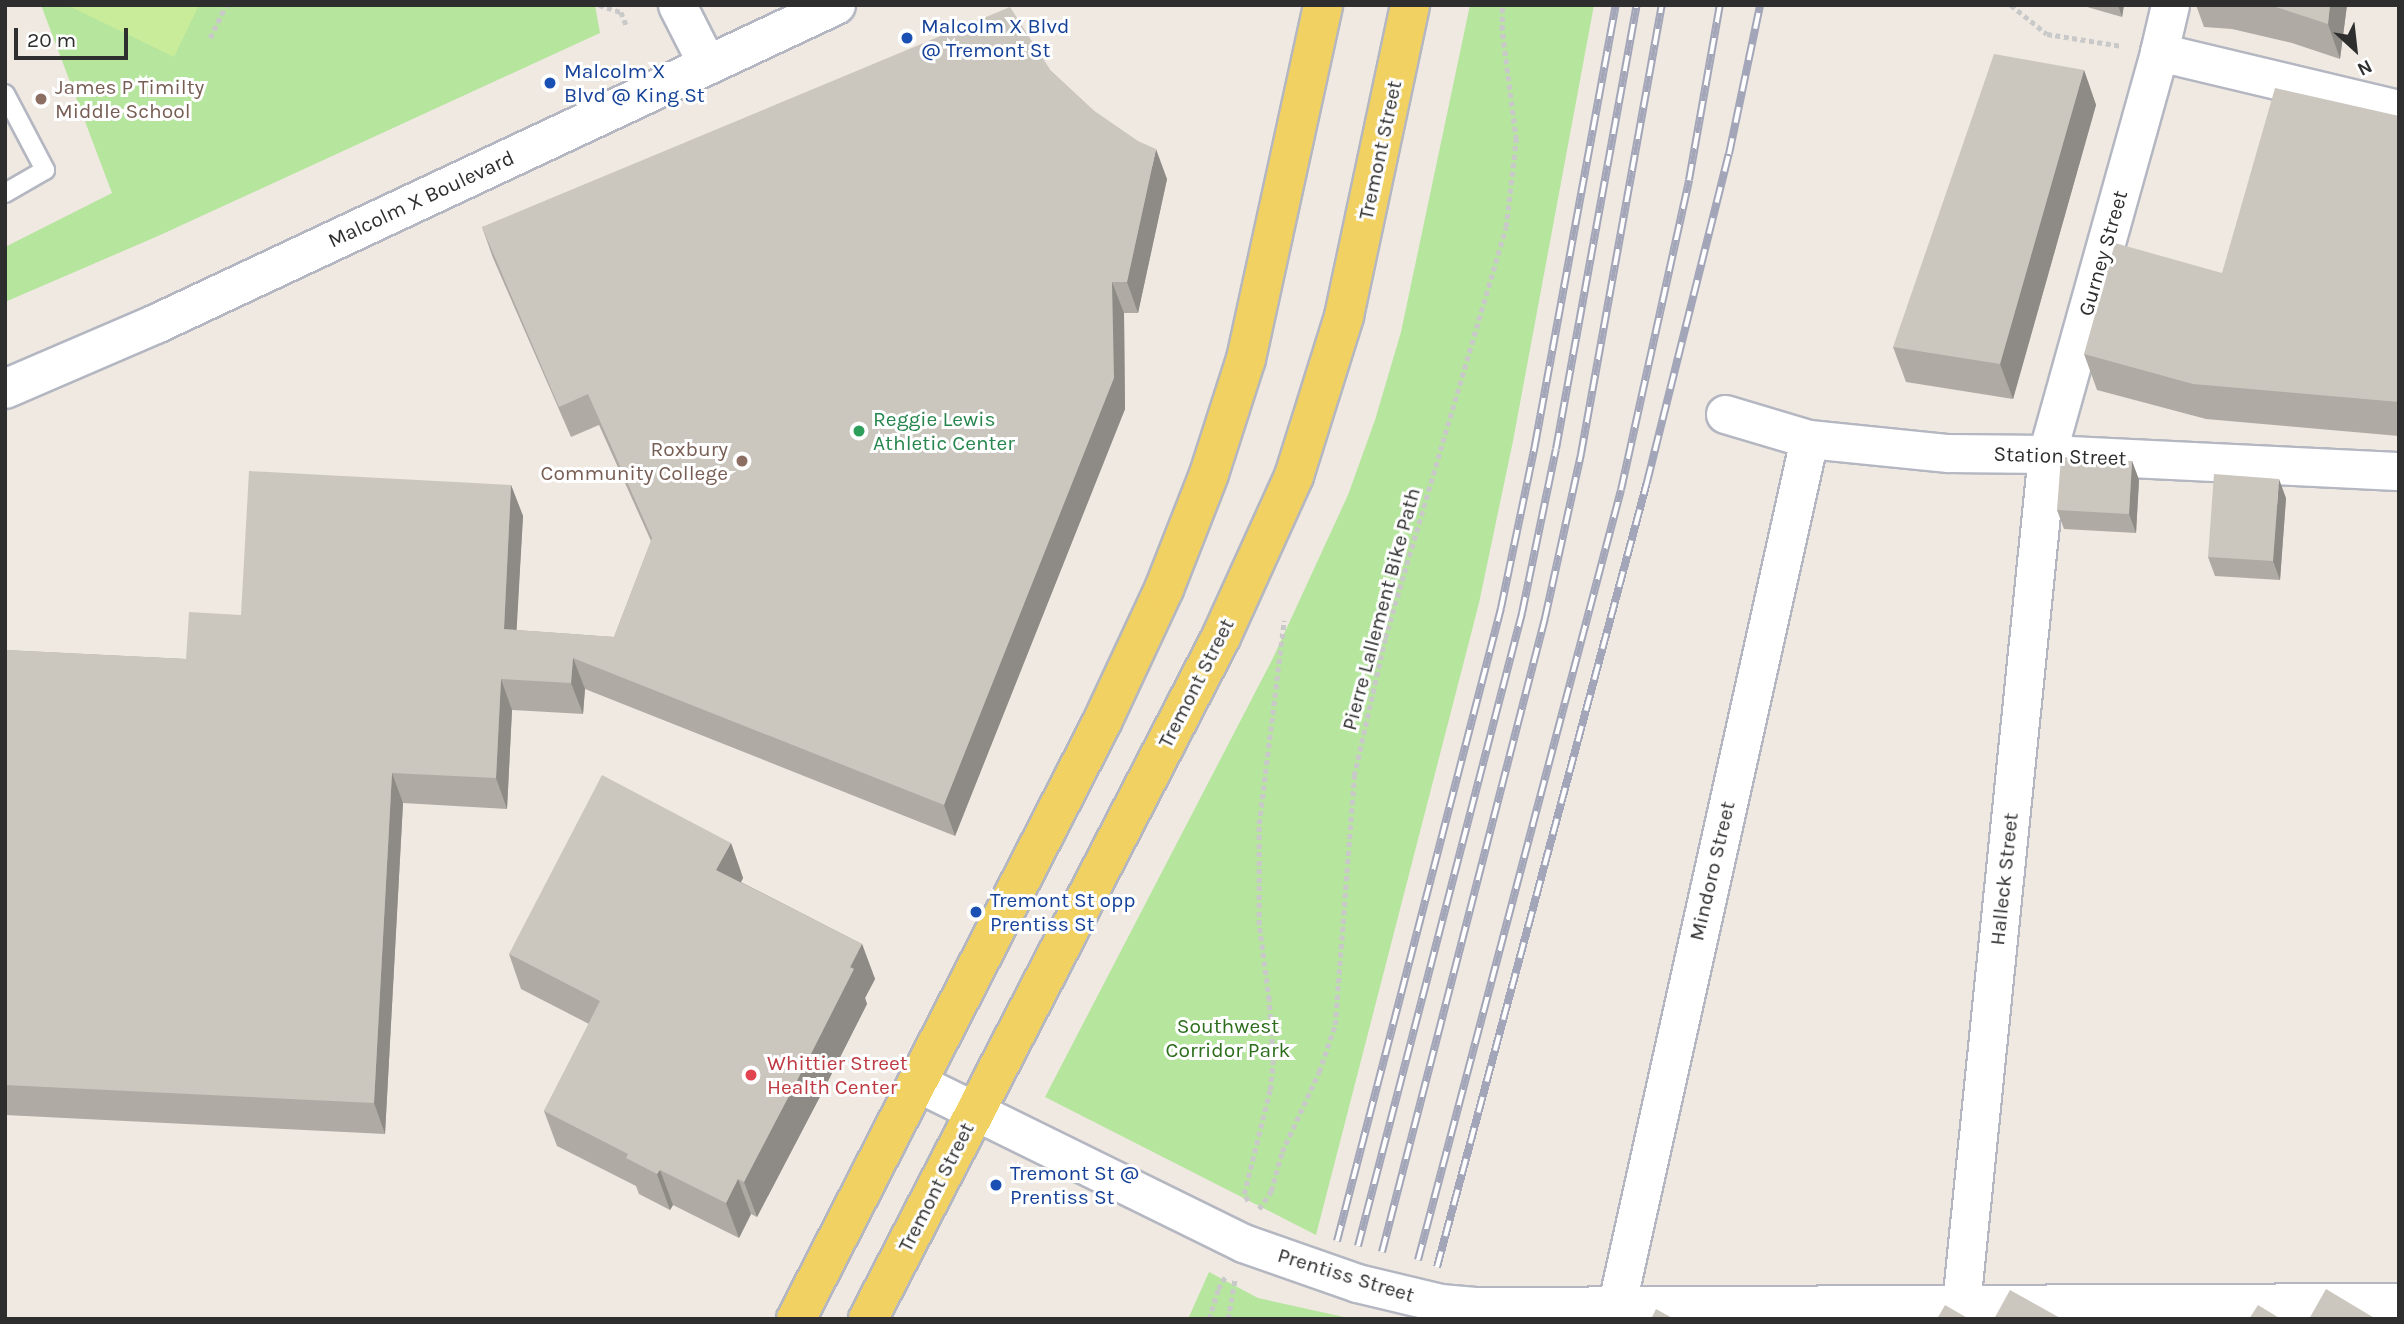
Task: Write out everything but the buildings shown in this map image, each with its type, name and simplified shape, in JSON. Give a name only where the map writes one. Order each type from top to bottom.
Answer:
[{"type":"main road","name":"Malcolm X Boulevard","points":[[5,389],[156,324],[836,5]]},
{"type":"main road","points":[[1301,5],[1315,48]]},
{"type":"main road","points":[[796,1319],[1108,710],[1164,589],[1209,474],[1246,359],[1323,5]]},
{"type":"main road","name":"Tremont Street","points":[[868,1319],[1221,637],[1294,476],[1320,402],[1344,316],[1410,5]]},
{"type":"street","points":[[677,5],[707,64]]},
{"type":"street","name":"Gurney Street","points":[[2047,454],[2170,5]]},
{"type":"street","points":[[2159,51],[2399,109]]},
{"type":"street","name":"Station Street","points":[[1725,414],[1809,439],[1948,453],[2047,454],[2399,471]]},
{"type":"street","name":"Mindoro Street","points":[[1617,1303],[1809,439]]},
{"type":"street","name":"Halleck Street","points":[[1961,1304],[2047,454]]},
{"type":"street","name":"Prentiss Street","points":[[918,1083],[1243,1243],[1357,1283],[1440,1303],[1508,1312],[1617,1303],[2399,1302]]},
{"type":"lane","points":[[5,192],[45,170],[6,97]]},
{"type":"path","points":[[210,38],[226,5]]},
{"type":"path","points":[[599,5],[621,12],[627,27]]},
{"type":"path","name":"Pierre Lallement Bike Path","points":[[1255,1214],[1271,1191],[1282,1152],[1319,1072],[1335,1026],[1354,776],[1385,638],[1506,228],[1516,140],[1502,30],[1502,5]]},
{"type":"path","points":[[2011,5],[2047,34],[2159,51]]},
{"type":"path","points":[[1244,1194],[1270,1090],[1273,1061],[1269,1000],[1259,925],[1259,824],[1284,621]]},
{"type":"path","points":[[1209,1319],[1218,1289],[1231,1273],[1228,1319]]},
{"type":"green space","points":[[41,5],[595,5],[600,33],[158,236],[5,302],[5,247],[112,193]]},
{"type":"green space","points":[[67,5],[199,5],[174,57]]},
{"type":"green space","name":"Southwest Corridor Park","points":[[1470,5],[1594,5],[1513,441],[1479,603],[1316,1235],[1045,1097],[1272,660],[1348,495],[1375,420],[1401,332]]},
{"type":"green space","points":[[1209,1272],[1258,1298],[1353,1319],[1188,1319]]},
{"type":"railway","points":[[1337,1241],[1501,608],[1535,445],[1616,5]]},
{"type":"railway","points":[[1358,1246],[1522,613],[1556,449],[1637,5]]},
{"type":"railway","points":[[1382,1252],[1545,618],[1581,454],[1662,5]]},
{"type":"railway","points":[[1418,1260],[1621,490],[1689,180],[1720,5]]},
{"type":"railway","points":[[1437,1267],[1647,482],[1729,154],[1760,5]]},
{"type":"place","name":"Malcolm X Blvd @ Tremont St","points":[[907,38]]},
{"type":"place","name":"Malcolm X Blvd @ King St","points":[[550,83]]},
{"type":"place","name":"James P Timilty Middle School","points":[[41,99]]},
{"type":"place","name":"Reggie Lewis Athletic Center","points":[[859,431]]},
{"type":"place","name":"Roxbury Community College","points":[[742,461]]},
{"type":"place","name":"Tremont St opp Prentiss St","points":[[976,912]]},
{"type":"place","name":"Whittier Street Health Center","points":[[751,1075]]},
{"type":"place","name":"Tremont St @ Prentiss St","points":[[996,1185]]}]
